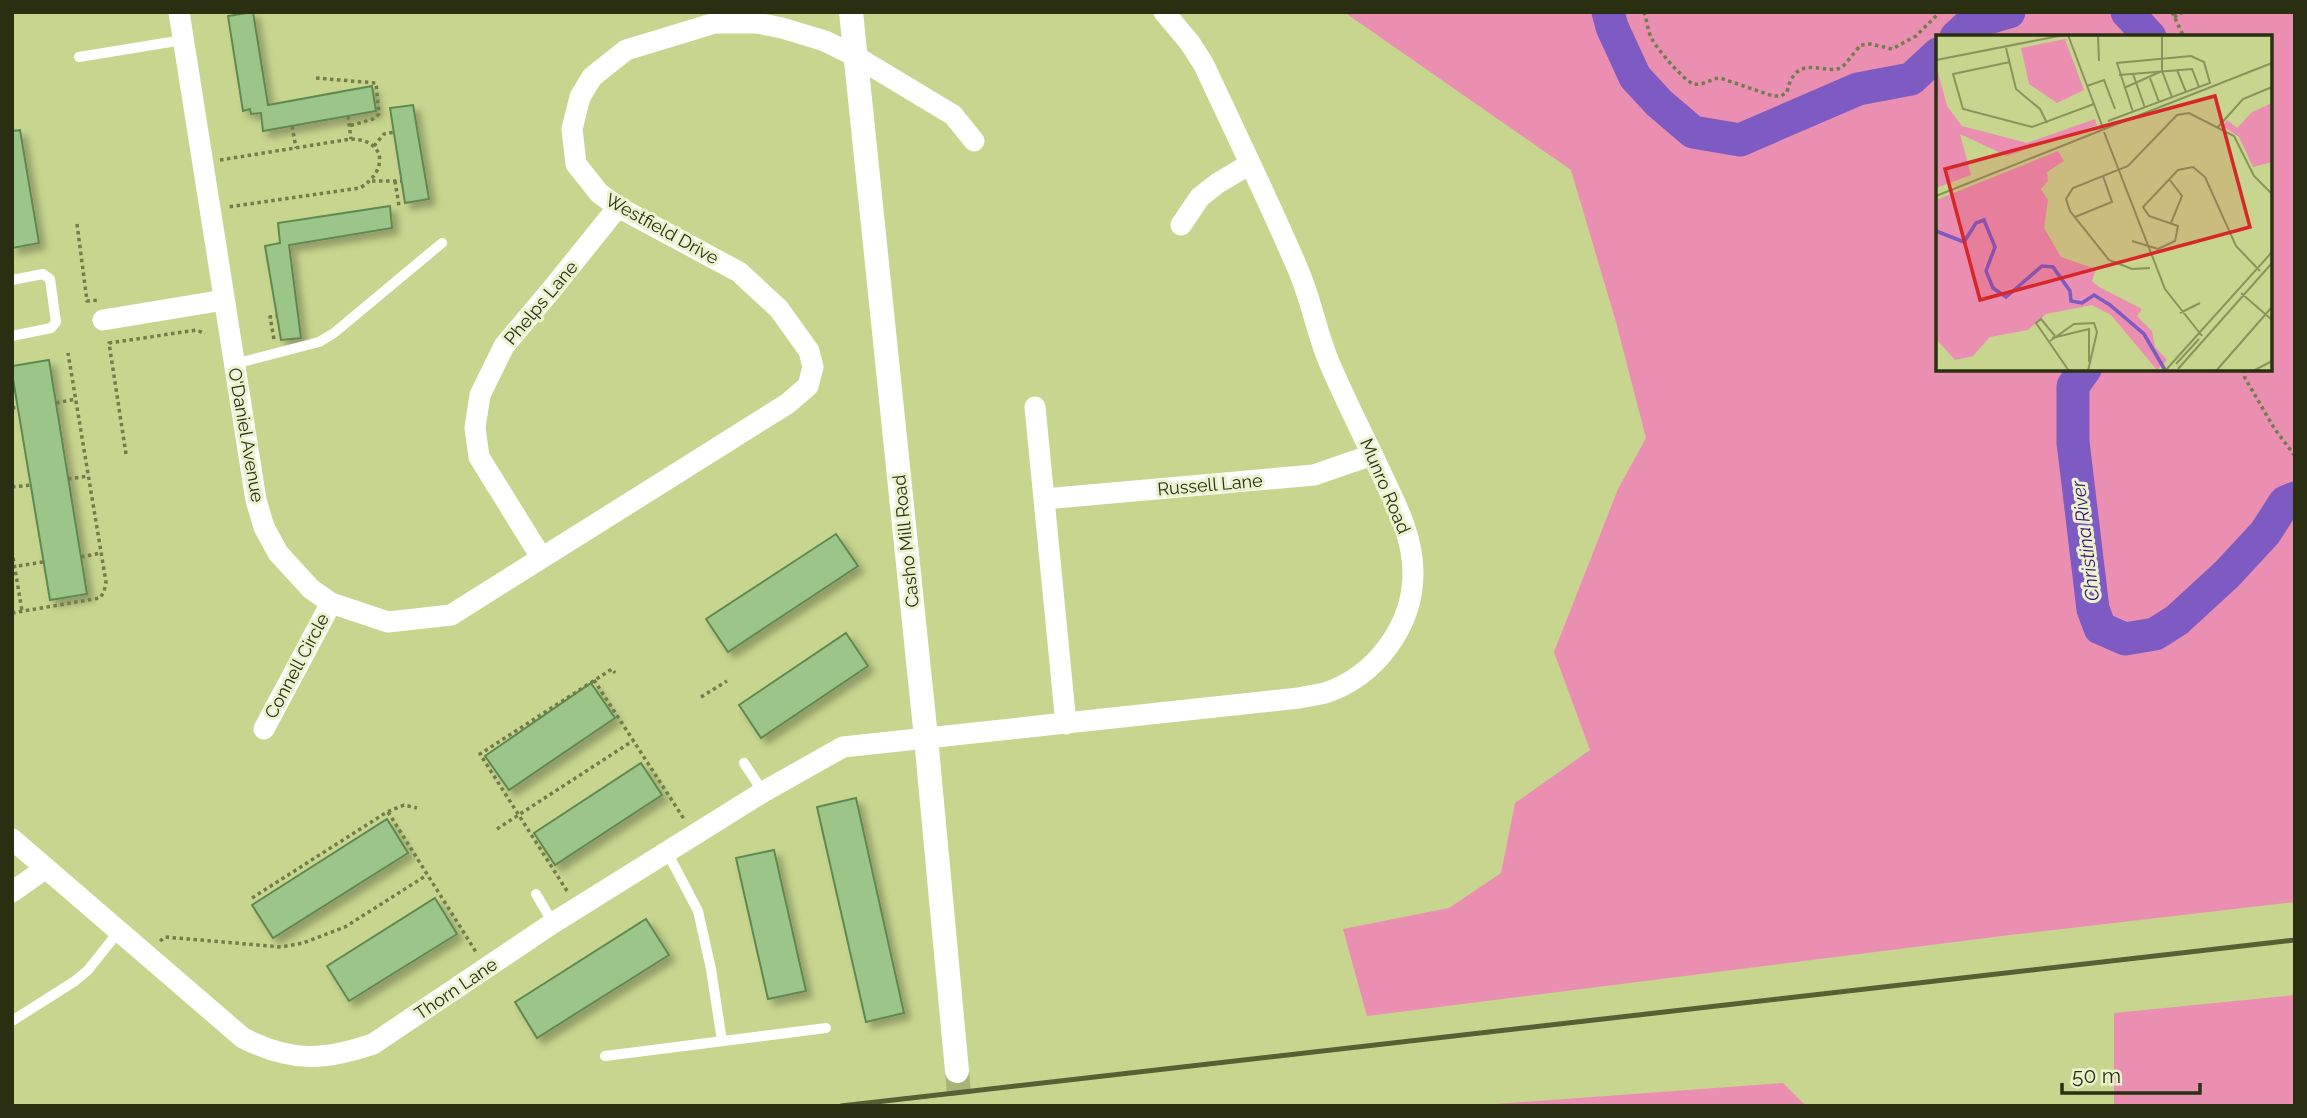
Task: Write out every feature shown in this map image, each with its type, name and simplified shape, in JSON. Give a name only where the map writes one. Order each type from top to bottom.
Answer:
[{"type":"street","name":"O'Daniel Avenue","points":[[179,12],[256,500],[264,527],[278,554],[310,589],[331,603],[388,622],[451,615],[787,404],[808,386],[813,367]]},
{"type":"street","name":"Casho Mill Road","points":[[851,12],[926,738],[957,1071]]},
{"type":"street","name":"Munro Road","points":[[926,738],[1325,693],[1346,684],[1365,671],[1388,647],[1405,617],[1413,574],[1412,556],[1402,519],[1330,363],[1298,269],[1204,65],[1164,12]]},
{"type":"street","name":"Westfield Drive","points":[[813,367],[809,351],[779,309],[739,272],[618,207],[599,193],[576,164],[572,129],[580,97],[592,77],[626,50],[716,23],[736,22],[782,28],[825,41],[856,56],[953,115],[974,141]]},
{"type":"street","points":[[1181,225],[1200,197],[1250,164]]},
{"type":"street","name":"Phelps Lane","points":[[541,557],[479,457],[475,428],[480,395],[504,346],[618,207]]},
{"type":"street","points":[[102,310],[224,300]]},
{"type":"street","points":[[1035,407],[1066,724]]},
{"type":"street","name":"Russell Lane","points":[[1044,499],[1314,475],[1373,455]]},
{"type":"street","name":"Connell Circle","points":[[264,729],[331,603]]},
{"type":"street","name":"Thorn Lane","points":[[12,839],[243,1038],[264,1049],[320,1058],[344,1054],[373,1044],[553,923],[763,792],[844,747],[926,738]]},
{"type":"street","points":[[12,892],[46,868]]},
{"type":"lane","points":[[79,57],[183,40]]},
{"type":"lane","points":[[234,364],[319,342],[334,333],[442,243]]},
{"type":"lane","points":[[12,280],[43,274],[50,279],[56,322],[51,328],[12,336]]},
{"type":"lane","points":[[744,763],[763,792]]},
{"type":"lane","points":[[667,852],[698,911],[711,969],[722,1041]]},
{"type":"lane","points":[[536,894],[553,923]]},
{"type":"lane","points":[[12,1021],[82,976],[119,931]]},
{"type":"lane","points":[[606,1056],[826,1028]]},
{"type":"path","points":[[1644,12],[1651,39],[1692,84],[1704,84],[1713,78],[1720,78],[1773,96],[1781,96],[1787,92],[1789,82],[1802,69],[1816,66],[1832,70],[1842,67],[1861,46],[1871,44],[1892,49],[1916,36],[1940,12]]},
{"type":"path","points":[[2183,12],[2173,15],[2183,35]]},
{"type":"path","points":[[316,78],[376,83],[379,114],[373,119],[349,126]]},
{"type":"path","points":[[348,116],[351,139]]},
{"type":"path","points":[[292,126],[296,148]]},
{"type":"path","points":[[374,147],[384,134],[394,132]]},
{"type":"path","points":[[203,163],[351,139],[362,139],[374,147],[379,157],[380,170],[372,181],[360,188],[210,210]]},
{"type":"path","points":[[372,181],[401,181]]},
{"type":"path","points":[[395,181],[399,206]]},
{"type":"path","points":[[77,224],[87,301],[102,310]]},
{"type":"path","points":[[275,348],[270,317],[277,317]]},
{"type":"path","points":[[127,454],[109,343],[197,330],[205,334]]},
{"type":"path","points":[[12,612],[100,598],[104,592],[106,582],[68,353]]},
{"type":"path","points":[[2244,371],[2245,378],[2274,428],[2295,456]]},
{"type":"path","points":[[56,403],[76,399]]},
{"type":"path","points":[[68,479],[88,477]]},
{"type":"path","points":[[12,511],[12,487],[31,485]]},
{"type":"path","points":[[12,551],[22,611]]},
{"type":"path","points":[[81,556],[101,553]]},
{"type":"path","points":[[13,566],[43,562]]},
{"type":"path","points":[[568,892],[480,754],[612,669],[615,673]]},
{"type":"path","points":[[594,680],[684,819]]},
{"type":"path","points":[[701,697],[727,681]]},
{"type":"path","points":[[496,829],[634,740]]},
{"type":"path","points":[[252,898],[387,812],[404,804],[417,808]]},
{"type":"path","points":[[387,812],[476,952]]},
{"type":"path","points":[[160,941],[165,937],[281,947],[303,943],[345,927],[427,875]]},
{"type":"shaded area","points":[[1344,12],[2295,12],[2295,902],[1367,1016],[1343,929],[1449,908],[1501,873],[1515,803],[1590,750],[1554,652],[1618,489],[1646,438],[1616,322],[1571,170]]},
{"type":"shaded area","points":[[2295,995],[2295,1106],[2114,1106],[2114,1013]]},
{"type":"shaded area","points":[[1783,1083],[1806,1106],[1468,1106]]},
{"type":"building","points":[[253,12],[268,105],[372,86],[376,111],[263,131],[261,113],[251,114],[250,109],[243,111],[228,16]]},
{"type":"building","points":[[413,105],[429,199],[405,203],[390,108]]},
{"type":"building","points":[[20,130],[39,243],[12,248],[12,131]]},
{"type":"building","points":[[390,206],[392,228],[289,245],[301,338],[281,340],[265,246],[280,243],[278,223]]},
{"type":"building","points":[[49,360],[87,594],[50,600],[12,373],[12,366]]},
{"type":"building","points":[[836,534],[858,566],[728,652],[706,619]]},
{"type":"building","points":[[846,633],[868,666],[761,738],[739,705]]},
{"type":"building","points":[[591,683],[615,718],[509,790],[485,756]]},
{"type":"building","points":[[641,763],[662,795],[555,865],[534,833]]},
{"type":"building","points":[[856,798],[904,1013],[866,1022],[817,807]]},
{"type":"building","points":[[387,819],[408,853],[273,938],[252,905]]},
{"type":"building","points":[[774,850],[806,991],[768,999],[736,858]]},
{"type":"building","points":[[435,898],[457,934],[349,1001],[327,966]]},
{"type":"building","points":[[646,919],[669,955],[537,1038],[515,1002]]},
{"type":"waterway","name":"Christina River","points":[[1608,12],[1635,77],[1659,103],[1693,132],[1740,140],[1858,89],[1911,79],[1936,56]]},
{"type":"waterway","name":"Christina River","points":[[1958,35],[1971,23],[2009,12]]},
{"type":"waterway","name":"Christina River","points":[[2127,12],[2148,35]]},
{"type":"waterway","name":"Christina River","points":[[2084,371],[2073,386],[2073,442],[2093,609],[2100,628],[2125,639],[2155,634],[2177,620],[2227,574],[2265,533],[2285,502],[2295,498]]},
{"type":"tunnel","points":[[957,1071],[960,1106]]},
{"type":"railway","points":[[841,1106],[2295,940]]}]
